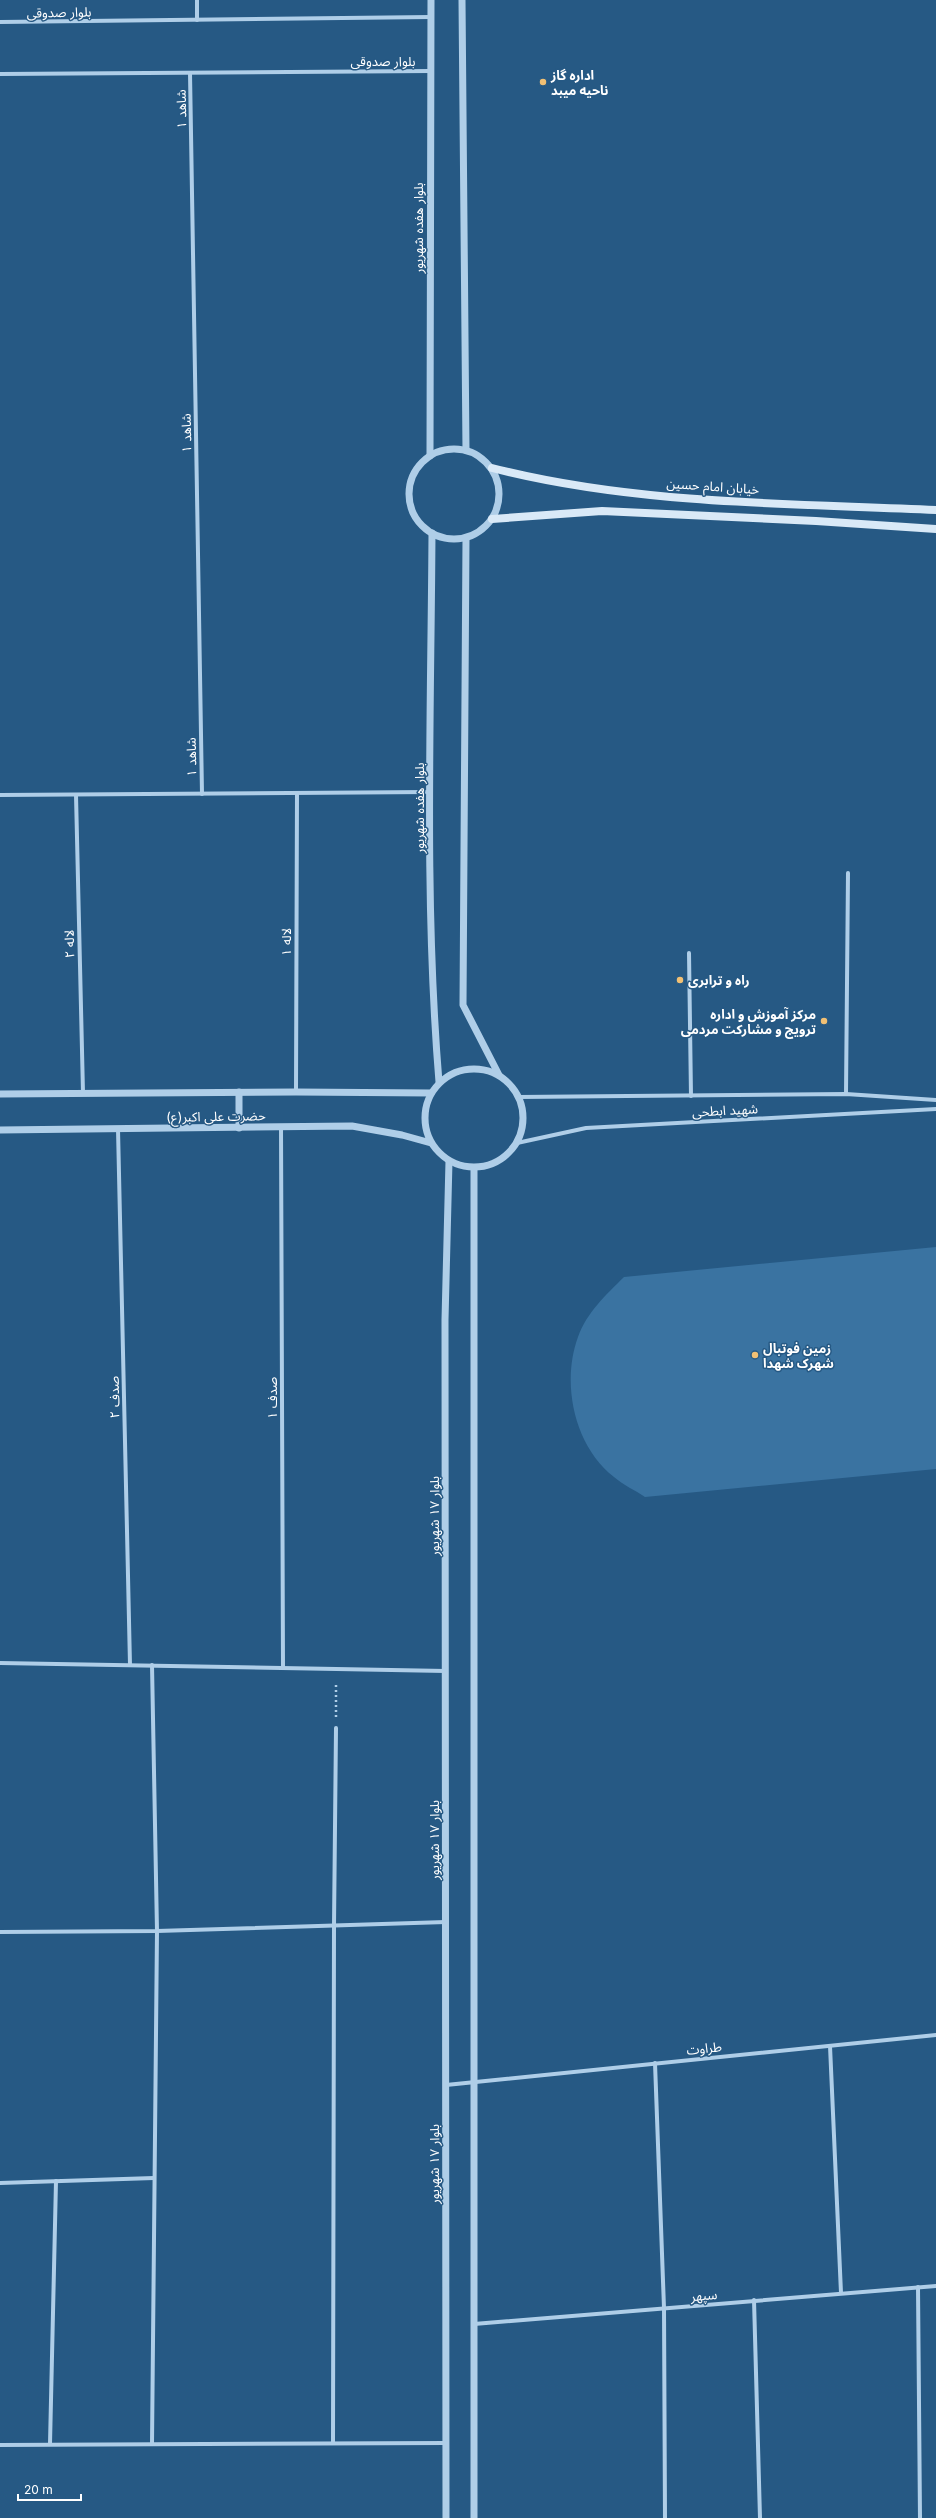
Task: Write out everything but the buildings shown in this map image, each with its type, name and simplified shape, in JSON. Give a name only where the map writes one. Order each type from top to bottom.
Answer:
[{"type":"main road","name":"خیابان امام حسین","points":[[492,468],[575,487],[634,493],[936,510]]},
{"type":"main road","points":[[492,519],[602,511],[816,521],[936,530]]},
{"type":"street","points":[[197,0],[197,20]]},
{"type":"street","name":"بلوار هفده شهریور","points":[[430,456],[431,0]]},
{"type":"street","points":[[462,0],[466,450]]},
{"type":"street","name":"بلوار صدوقی","points":[[0,22],[431,17]]},
{"type":"street","name":"بلوار صدوقی","points":[[0,74],[431,71]]},
{"type":"street","name":"شاهد ۱","points":[[190,73],[202,794]]},
{"type":"street","points":[[451,449],[466,450],[480,457],[492,468],[499,490],[498,505],[492,519],[481,531],[466,538],[445,539],[424,528],[414,514],[409,496],[414,473],[430,456],[451,449]]},
{"type":"street","name":"بلوار هفده شهریور","points":[[432,533],[430,792],[433,1005],[439,1082]]},
{"type":"street","points":[[466,538],[463,1006],[499,1075],[518,1096],[524,1118],[517,1143],[499,1161],[474,1168],[449,1161],[431,1143],[424,1118],[431,1093],[439,1082],[458,1071],[479,1068],[499,1075]]},
{"type":"street","points":[[0,795],[430,792]]},
{"type":"street","name":"لاله ۱","points":[[296,1092],[297,793]]},
{"type":"street","name":"لاله ۲","points":[[76,795],[82,1093]]},
{"type":"street","points":[[846,1094],[848,873]]},
{"type":"street","points":[[689,953],[691,1096]]},
{"type":"street","points":[[239,1092],[239,1128]]},
{"type":"street","name":"حضرت علی اکبر(ع)","points":[[0,1094],[239,1092],[431,1093]]},
{"type":"street","name":"شهید ابطحی","points":[[518,1096],[846,1094],[936,1100]]},
{"type":"street","name":"شهید ابطحی","points":[[517,1143],[586,1128],[936,1109]]},
{"type":"street","name":"حضرت علی اکبر(ع)","points":[[0,1130],[352,1126],[402,1135],[431,1143]]},
{"type":"street","name":"صدف ۱","points":[[281,1127],[283,1668]]},
{"type":"street","name":"صدف ۲","points":[[118,1129],[130,1665]]},
{"type":"street","name":"بلوار ۱۷ شهریور","points":[[446,2518],[445,1320],[449,1161]]},
{"type":"street","points":[[474,1168],[474,2518]]},
{"type":"street","points":[[0,1663],[446,1671]]},
{"type":"street","points":[[152,1666],[157,1931],[152,2444]]},
{"type":"street","points":[[333,2443],[336,1728]]},
{"type":"street","points":[[0,1932],[157,1931],[446,1922]]},
{"type":"street","name":"طراوت","points":[[446,2085],[936,2035]]},
{"type":"street","points":[[830,2046],[842,2293]]},
{"type":"street","points":[[655,2063],[664,2308],[665,2518]]},
{"type":"street","points":[[0,2182],[154,2178]]},
{"type":"street","points":[[50,2444],[56,2181]]},
{"type":"street","name":"سپهر","points":[[474,2324],[936,2286]]},
{"type":"street","points":[[918,2287],[920,2518]]},
{"type":"street","points":[[754,2300],[760,2518]]},
{"type":"street","points":[[0,2445],[446,2443]]},
{"type":"path","points":[[336,1669],[336,1728]]},
{"type":"shaded area","name":"زمین فوتبال شهرک شهدا","points":[[936,1247],[936,1469],[645,1497],[621,1483],[614,1477],[600,1464],[589,1449],[575,1413],[571,1393],[573,1355],[578,1337],[586,1320],[610,1290],[624,1277]]},
{"type":"place","name":"اداره گاز ناحیه میبد","points":[[543,82]]},
{"type":"place","name":"راه و ترابری","points":[[680,980]]},
{"type":"place","name":"مرکز آموزش و اداره ترویج و مشارکت مردمی","points":[[824,1021]]},
{"type":"place","name":"زمین فوتبال شهرک شهدا","points":[[755,1355]]}]
